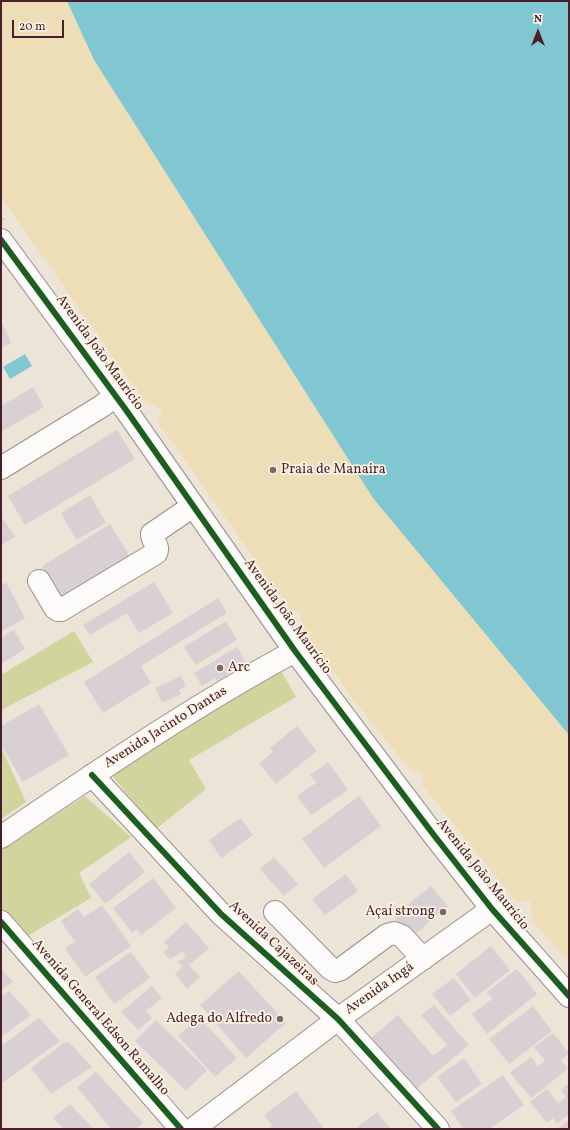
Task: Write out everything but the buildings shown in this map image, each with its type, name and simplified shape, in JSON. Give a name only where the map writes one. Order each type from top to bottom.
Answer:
[{"type":"street","name":"Avenida João Maurício","points":[[1,240],[115,396],[295,651],[433,834],[492,909],[569,996]]},
{"type":"street","points":[[1,468],[102,406],[115,396]]},
{"type":"street","points":[[38,581],[55,608],[61,610],[156,553],[158,546],[152,538],[152,534],[193,506]]},
{"type":"street","name":"Avenida Jacinto Dantas","points":[[1,837],[92,775],[252,674],[295,651]]},
{"type":"street","name":"Avenida Cajazeiras","points":[[92,775],[221,914],[338,1019],[438,1129]]},
{"type":"street","name":"Avenida Ingá","points":[[193,1129],[338,1019],[492,909]]},
{"type":"street","points":[[275,912],[330,968],[335,971],[341,969],[387,935],[394,933],[402,936],[423,959]]},
{"type":"street","name":"Avenida General Edson Ramalho","points":[[1,922],[181,1129]]},
{"type":"green space","points":[[74,631],[93,662],[1,710],[1,675]]},
{"type":"green space","points":[[281,671],[296,697],[189,760],[206,789],[156,829],[110,773]]},
{"type":"green space","points":[[1,747],[26,802],[1,819]]},
{"type":"green space","points":[[85,796],[131,837],[79,873],[91,898],[26,937],[1,909],[1,851]]},
{"type":"sand","name":"Praia de Manaira","points":[[1,1],[67,1],[94,60],[373,498],[569,735],[569,963],[532,920],[530,901],[517,902],[421,784],[423,774],[410,770],[356,703],[301,627],[301,611],[291,611],[158,422],[162,409],[144,401],[1,197]]},
{"type":"water","points":[[67,1],[569,1],[569,735],[373,498],[94,60]]},
{"type":"water","points":[[25,354],[32,366],[10,379],[3,367]]},
{"type":"cycle path","points":[[1,240],[126,410],[295,651],[433,834],[492,909],[569,996]]},
{"type":"cycle path","points":[[92,775],[221,914],[338,1019],[438,1129]]},
{"type":"cycle path","points":[[1,922],[181,1129]]},
{"type":"place","name":"Praia de Manaira","points":[[273,470]]},
{"type":"place","name":"Arc","points":[[220,668]]},
{"type":"place","name":"Açaí strong","points":[[443,912]]},
{"type":"place","name":"Adega do Alfredo","points":[[280,1019]]}]
